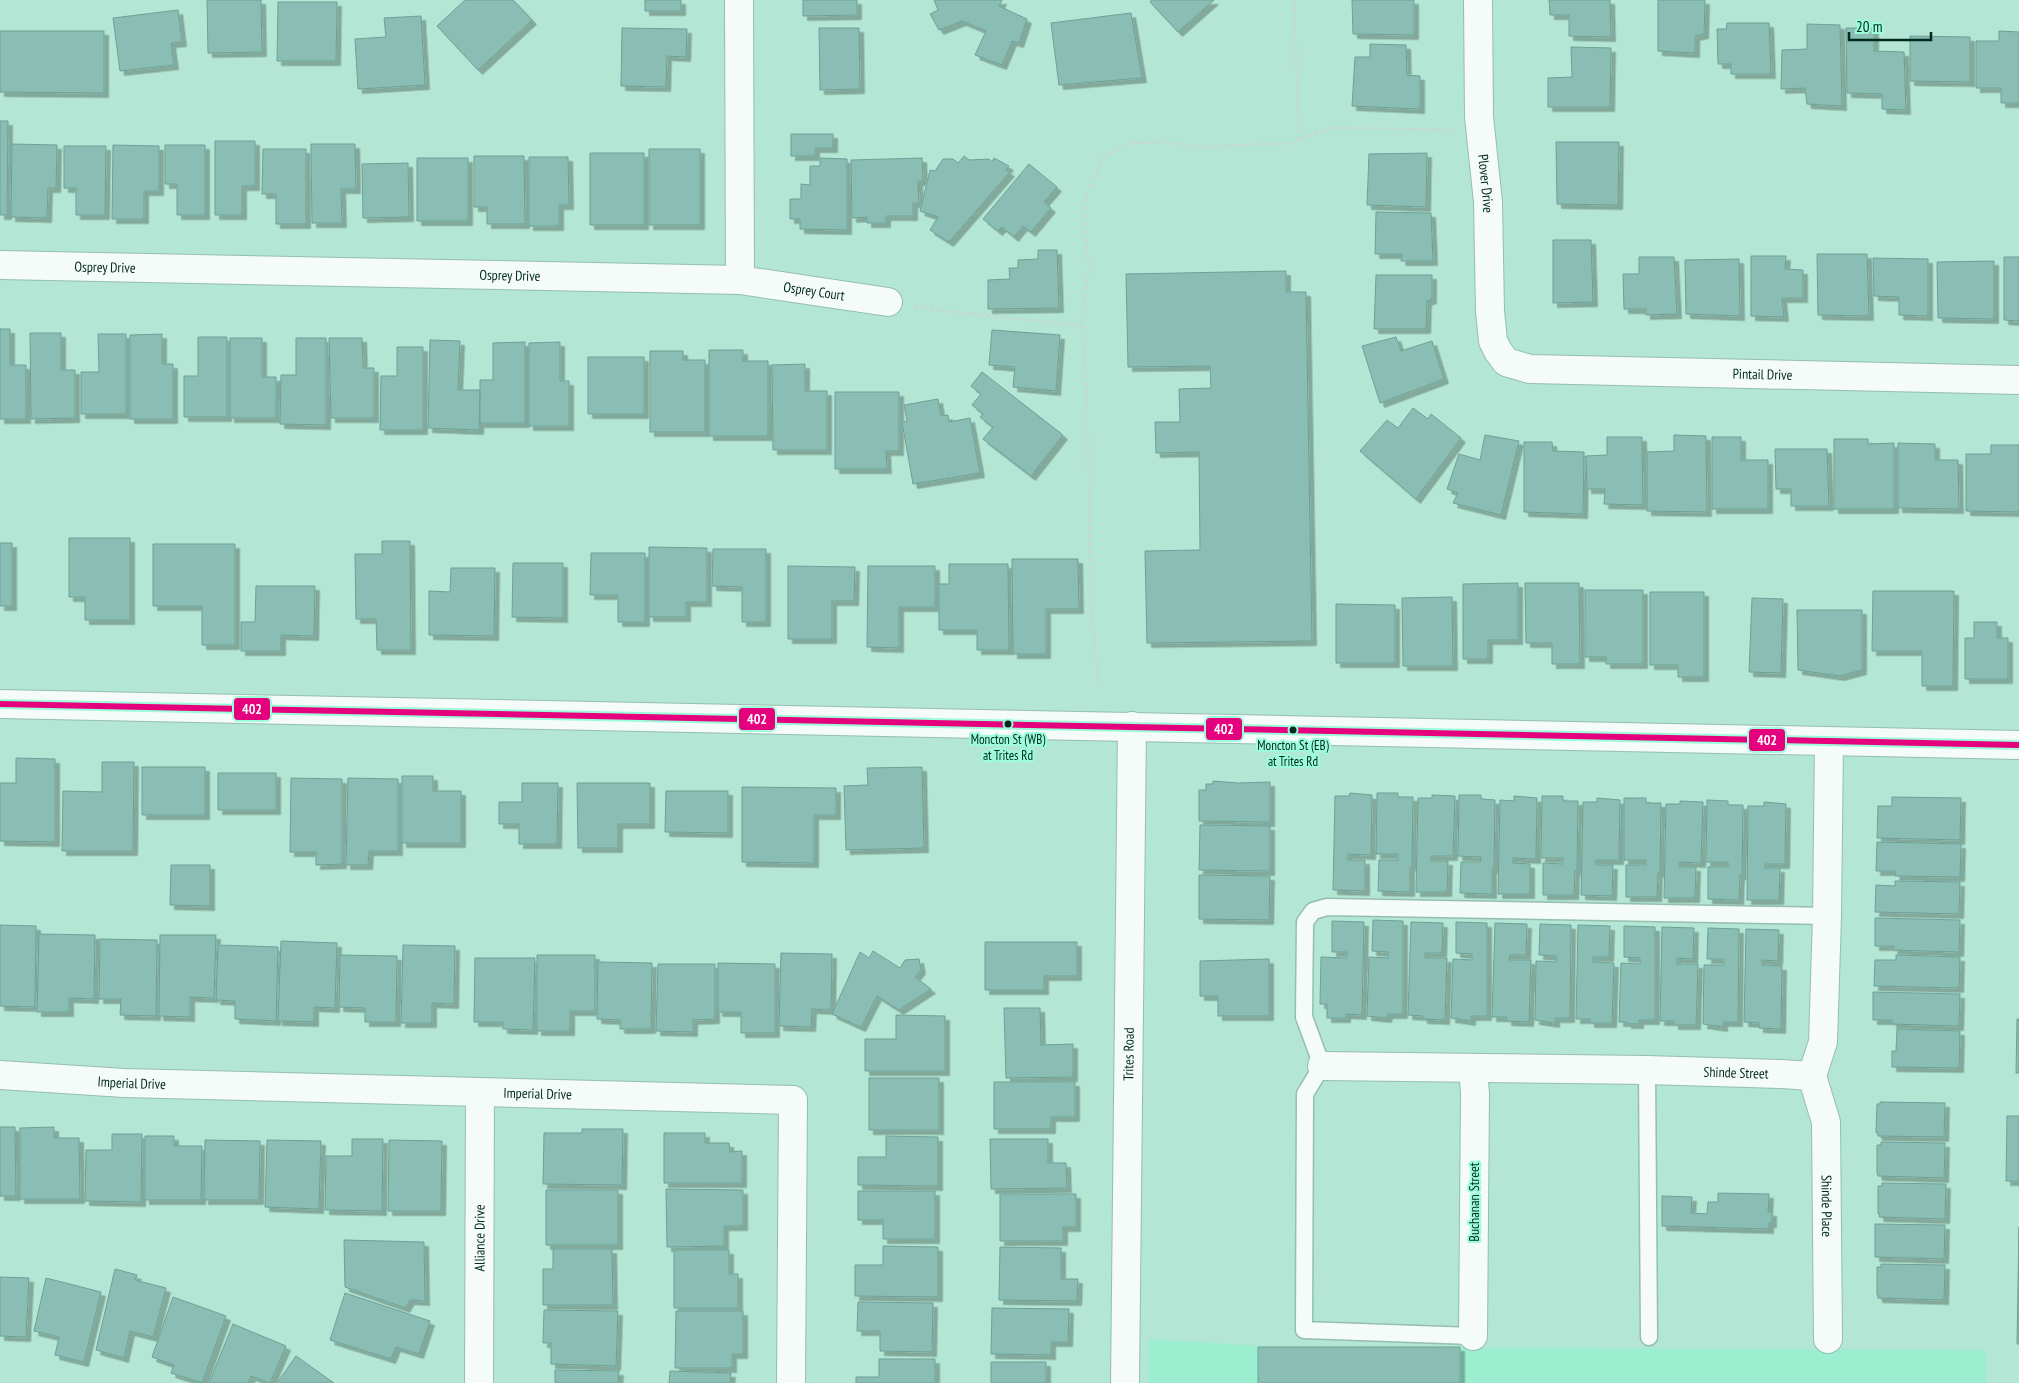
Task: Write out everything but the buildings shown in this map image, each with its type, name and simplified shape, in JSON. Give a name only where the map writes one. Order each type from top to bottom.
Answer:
[{"type":"street","points":[[739,0],[740,280]]},
{"type":"street","name":"Plover Drive","points":[[1478,0],[1479,117],[1490,228],[1490,311],[1493,341],[1506,362]]},
{"type":"street","name":"Osprey Drive","points":[[0,265],[740,280]]},
{"type":"street","name":"Osprey Court","points":[[740,280],[888,302]]},
{"type":"street","name":"Pintail Drive","points":[[1506,362],[1530,369],[2019,380]]},
{"type":"street","points":[[0,704],[2019,745]]},
{"type":"street","name":"Trites Road","points":[[1125,1383],[1132,726]]},
{"type":"street","points":[[1812,1076],[1823,1042],[1829,742]]},
{"type":"street","name":"Shinde Street","points":[[1322,1066],[1647,1070],[1812,1076]]},
{"type":"street","name":"Buchanan Street","points":[[1473,1068],[1475,1094],[1473,1336]]},
{"type":"street","name":"Imperial Drive","points":[[0,1075],[124,1083],[793,1100],[791,1383]]},
{"type":"street","name":"Shinde Place","points":[[1812,1076],[1826,1122],[1828,1339]]},
{"type":"street","name":"Alliance Drive","points":[[479,1383],[480,1093]]},
{"type":"lane","points":[[1473,1336],[1304,1330],[1305,1094],[1322,1066],[1304,1017],[1306,922],[1313,911],[1327,907],[1827,916]]},
{"type":"lane","points":[[1647,1070],[1649,1337]]},
{"type":"path","points":[[1294,0],[1299,139]]},
{"type":"path","points":[[1100,689],[1091,604],[1087,399],[1082,326],[1089,267],[1085,233],[1086,196],[1104,156],[1132,143],[1165,142],[1203,148],[1293,143],[1330,128],[1457,130]]},
{"type":"path","points":[[888,302],[937,310],[1082,326]]},
{"type":"path","points":[[1293,760],[1293,769]]},
{"type":"shaded area","points":[[1149,1339],[1280,1347],[1986,1350],[1986,1383],[1149,1383]]},
{"type":"transit line","name":"402","points":[[0,704],[2019,745]]},
{"type":"place","name":"Moncton St (WB) at Trites Rd","points":[[1008,724]]},
{"type":"place","name":"Moncton St (EB) at Trites Rd","points":[[1293,730]]}]
